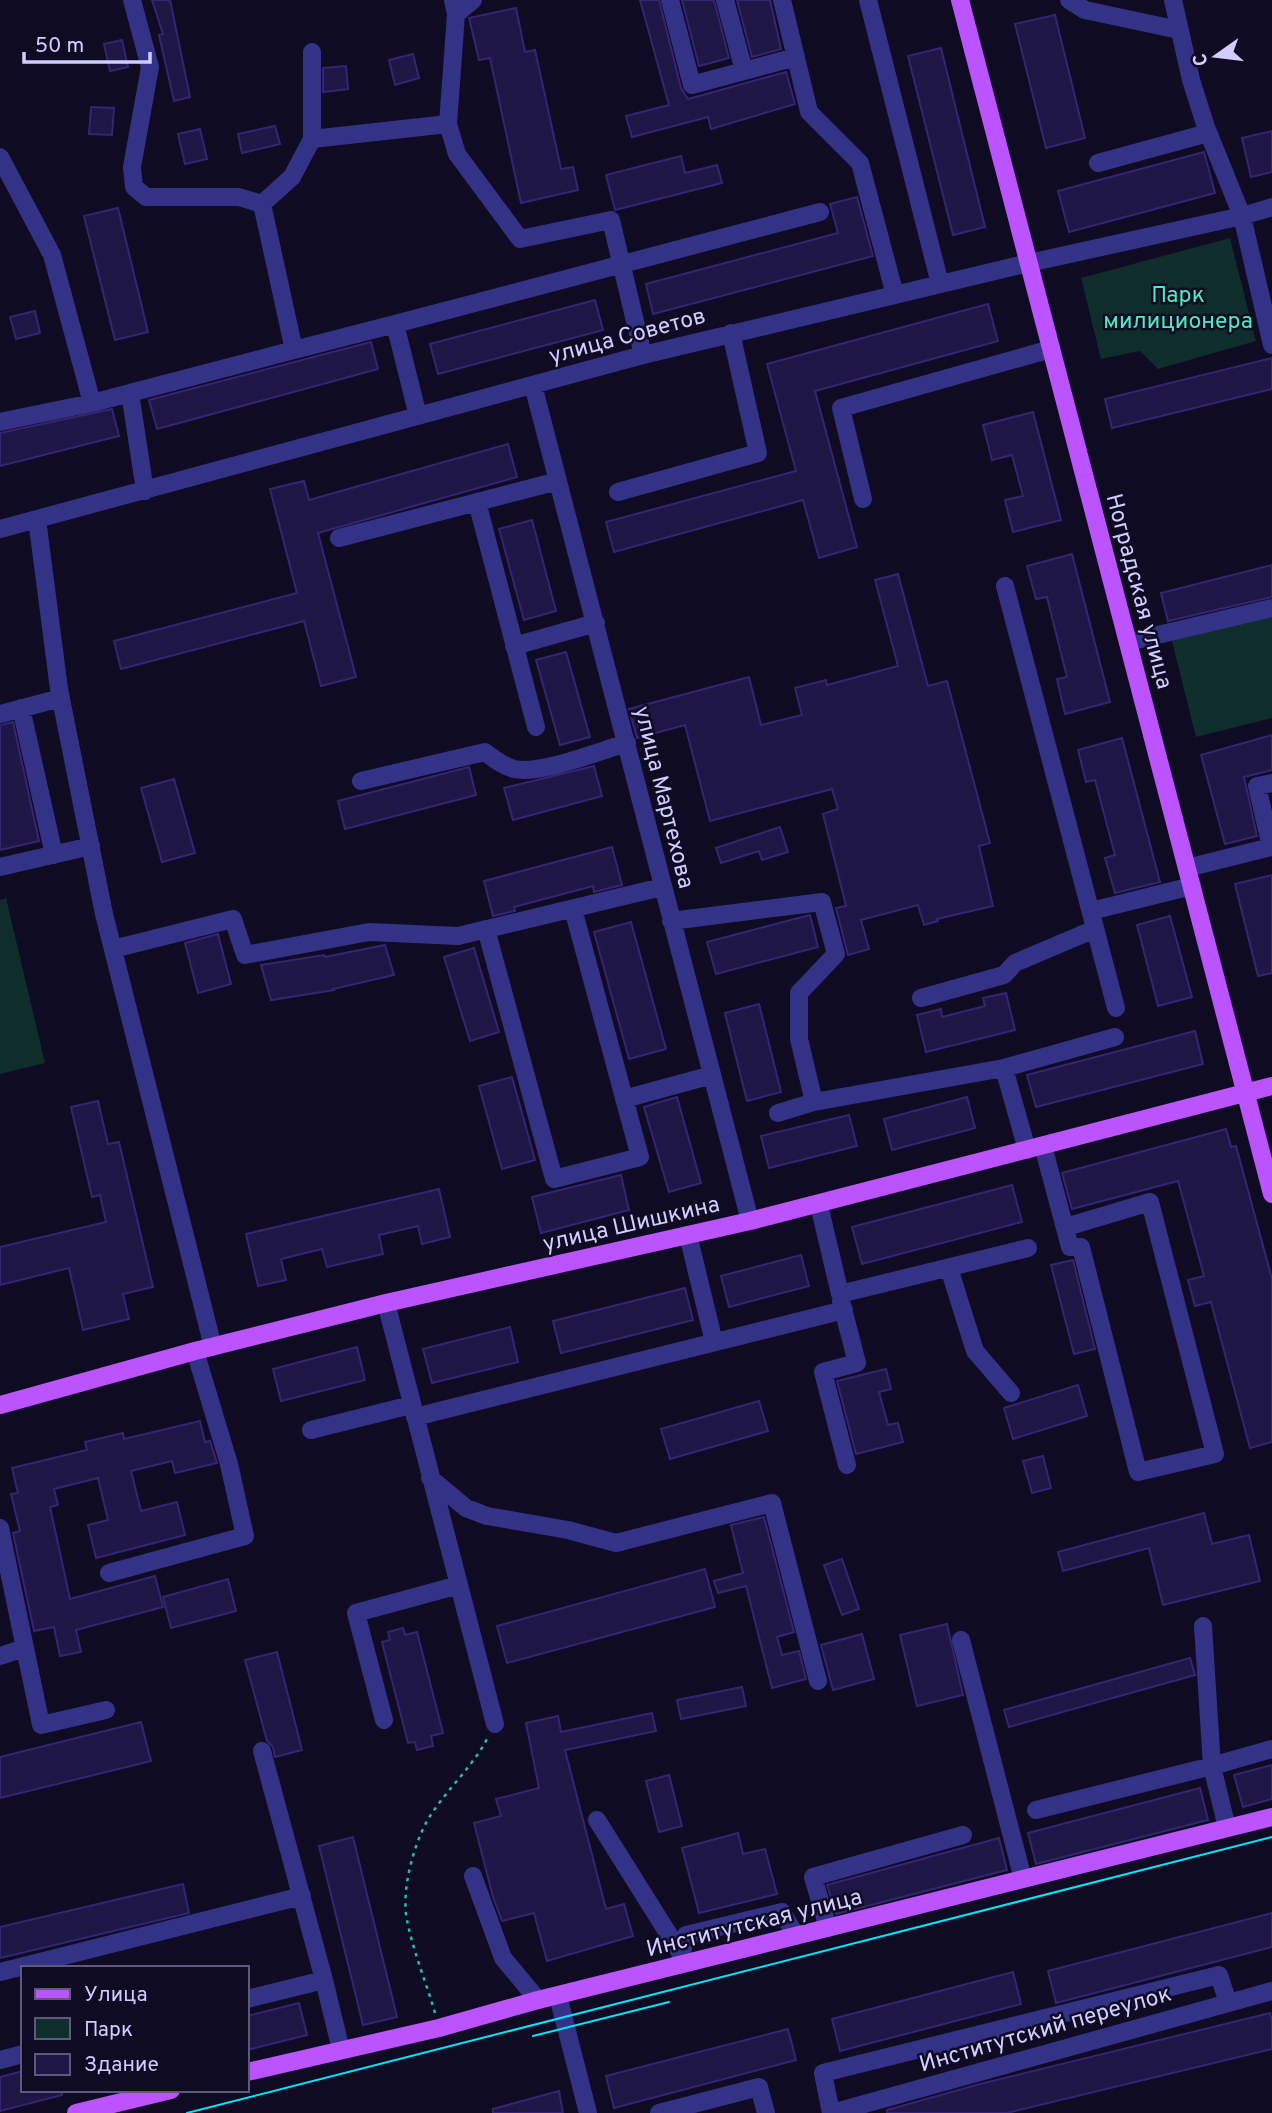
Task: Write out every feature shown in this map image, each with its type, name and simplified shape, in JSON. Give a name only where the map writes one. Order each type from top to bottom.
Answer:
[{"type":"main road","name":"Ноградская улица","points":[[960,0],[1272,1194]]},
{"type":"main road","name":"улица Шишкина","points":[[0,1405],[195,1351],[386,1303],[819,1205],[1272,1086]]},
{"type":"main road","name":"Институтская улица","points":[[248,2072],[439,2028],[680,1959],[796,1936],[1272,1817]]},
{"type":"main road","points":[[76,2113],[163,2092]]},
{"type":"street","points":[[132,0],[149,67],[132,167],[134,187],[146,197],[239,197],[262,204]]},
{"type":"street","points":[[473,0],[454,7],[448,124],[457,154],[520,239],[611,220],[643,355]]},
{"type":"street","points":[[670,0],[692,85],[796,57]]},
{"type":"street","points":[[725,0],[744,71]]},
{"type":"street","points":[[782,0],[809,112],[860,163],[895,295]]},
{"type":"street","points":[[868,0],[940,284]]},
{"type":"street","points":[[1069,0],[1085,10],[1179,30]]},
{"type":"street","points":[[1173,0],[1191,80],[1208,133],[1242,216],[1272,345]]},
{"type":"street","points":[[262,204],[292,177],[312,139],[312,52]]},
{"type":"street","points":[[312,139],[448,124]]},
{"type":"street","points":[[1098,163],[1208,133]]},
{"type":"street","points":[[0,157],[52,255],[92,403]]},
{"type":"street","points":[[262,204],[294,350]]},
{"type":"street","name":"улица Советов","points":[[0,529],[643,355],[1272,207]]},
{"type":"street","points":[[0,422],[92,403],[820,212]]},
{"type":"street","points":[[395,324],[418,416]]},
{"type":"street","points":[[618,492],[758,453],[731,333]]},
{"type":"street","points":[[863,499],[841,408],[1051,349]]},
{"type":"street","name":"улица Мартехова","points":[[533,385],[750,1222]]},
{"type":"street","points":[[130,393],[145,491]]},
{"type":"street","points":[[339,538],[558,481]]},
{"type":"street","points":[[477,502],[536,727]]},
{"type":"street","points":[[37,519],[61,698],[91,846],[113,949],[213,1347]]},
{"type":"street","points":[[1005,586],[1116,1008]]},
{"type":"street","points":[[1128,642],[1272,608]]},
{"type":"street","points":[[514,646],[596,623]]},
{"type":"street","points":[[0,714],[61,698]]},
{"type":"street","points":[[21,708],[54,855]]},
{"type":"street","points":[[361,781],[485,752],[511,769],[540,769],[627,743]]},
{"type":"street","points":[[1187,868],[1271,847],[1257,786],[1272,783]]},
{"type":"street","points":[[0,867],[91,846]]},
{"type":"street","points":[[1091,911],[1192,886]]},
{"type":"street","points":[[113,949],[233,919],[245,956],[369,932],[458,936],[662,887]]},
{"type":"street","points":[[671,921],[822,902],[836,954],[799,993],[799,1040],[814,1102]]},
{"type":"street","points":[[486,929],[554,1179],[640,1157],[573,909]]},
{"type":"street","points":[[921,998],[1004,975],[1015,962],[1096,929]]},
{"type":"street","points":[[779,1113],[814,1102],[1004,1068],[1115,1037]]},
{"type":"street","points":[[1004,1068],[1066,1227],[1070,1247],[1081,1247],[1138,1472],[1215,1454],[1150,1202],[1066,1227]]},
{"type":"street","points":[[624,1098],[712,1075]]},
{"type":"street","points":[[819,1205],[857,1363],[823,1371],[847,1465]]},
{"type":"street","points":[[688,1235],[714,1342]]},
{"type":"street","points":[[311,1430],[413,1411],[714,1342],[949,1268],[1028,1248]]},
{"type":"street","points":[[949,1268],[975,1351],[1011,1393]]},
{"type":"street","points":[[386,1303],[495,1724]]},
{"type":"street","points":[[109,1573],[245,1536],[229,1464],[195,1351]]},
{"type":"street","points":[[430,1478],[467,1508],[487,1516],[568,1530],[616,1543],[772,1503],[818,1681]]},
{"type":"street","points":[[0,1528],[41,1726],[106,1710]]},
{"type":"street","points":[[384,1720],[356,1613],[458,1585]]},
{"type":"street","points":[[1203,1626],[1212,1766],[1227,1828]]},
{"type":"street","points":[[961,1640],[1023,1879]]},
{"type":"street","points":[[0,1656],[25,1648]]},
{"type":"street","points":[[1036,1810],[1272,1749]]},
{"type":"street","points":[[262,1751],[341,2050]]},
{"type":"street","points":[[597,1820],[680,1959]]},
{"type":"street","points":[[828,1928],[813,1877],[963,1835]]},
{"type":"street","points":[[473,1877],[503,1958],[538,2000]]},
{"type":"street","points":[[24,1966],[302,1896]]},
{"type":"street","points":[[680,1959],[686,1935],[782,1912],[796,1936]]},
{"type":"street","points":[[0,1972],[21,1967]]},
{"type":"street","points":[[832,2113],[822,2073],[1219,1975],[1228,2003]]},
{"type":"street","points":[[248,1999],[324,1980]]},
{"type":"street","name":"Институтский переулок","points":[[832,2113],[1272,1991]]},
{"type":"street","points":[[558,1996],[589,2113]]},
{"type":"street","points":[[0,2060],[21,2055]]},
{"type":"street","points":[[659,2113],[759,2087],[766,2113]]},
{"type":"path","points":[[439,2028],[406,1918],[408,1870],[426,1822],[480,1753],[495,1724]]},
{"type":"green space","name":"Парк милиционера","points":[[1230,238],[1256,341],[1158,369],[1140,351],[1101,359],[1081,278]]},
{"type":"green space","points":[[1272,616],[1272,718],[1196,737],[1172,641]]},
{"type":"green space","points":[[6,898],[45,1063],[0,1074],[0,900]]},
{"type":"building","points":[[152,0],[170,0],[190,97],[174,101],[159,35],[163,34]]},
{"type":"building","points":[[640,0],[659,0],[681,88],[688,99],[786,72],[795,104],[711,129],[708,117],[632,137],[626,116],[669,105]]},
{"type":"building","points":[[682,0],[714,0],[729,58],[699,66]]},
{"type":"building","points":[[737,0],[770,0],[781,49],[752,57]]},
{"type":"building","points":[[516,8],[525,52],[535,50],[561,169],[573,167],[578,190],[521,203],[490,58],[479,60],[469,18]]},
{"type":"building","points":[[1055,15],[1085,138],[1046,148],[1015,24]]},
{"type":"building","points":[[122,40],[128,67],[110,71],[104,44]]},
{"type":"building","points":[[941,48],[985,227],[953,235],[908,56]]},
{"type":"building","points":[[413,54],[419,78],[395,85],[389,60]]},
{"type":"building","points":[[346,66],[348,89],[323,92],[323,68]]},
{"type":"building","points":[[91,107],[114,108],[112,135],[89,134]]},
{"type":"building","points":[[275,126],[280,144],[242,153],[238,134]]},
{"type":"building","points":[[200,129],[207,159],[185,164],[178,134]]},
{"type":"building","points":[[1272,131],[1272,172],[1251,177],[1242,138]]},
{"type":"building","points":[[1204,152],[1215,193],[1069,232],[1058,191]]},
{"type":"building","points":[[681,156],[685,173],[717,165],[722,183],[615,210],[606,175]]},
{"type":"building","points":[[857,197],[873,256],[653,314],[646,284],[838,233],[830,204]]},
{"type":"building","points":[[118,208],[148,332],[115,340],[84,216]]},
{"type":"building","points":[[595,300],[603,330],[438,374],[430,344]]},
{"type":"building","points":[[988,304],[998,341],[815,391],[857,547],[819,558],[803,500],[614,552],[606,522],[796,471],[767,364]]},
{"type":"building","points":[[35,311],[40,333],[16,339],[10,317]]},
{"type":"building","points":[[371,342],[378,369],[157,429],[149,400]]},
{"type":"building","points":[[1272,358],[1272,389],[1112,428],[1105,399]]},
{"type":"building","points":[[112,409],[119,436],[0,466],[0,433]]},
{"type":"building","points":[[1033,412],[1061,520],[1013,532],[1005,500],[1023,496],[1012,455],[992,460],[983,425]]},
{"type":"building","points":[[508,444],[517,477],[318,533],[356,677],[321,686],[304,621],[121,669],[114,641],[297,593],[270,489],[304,481],[309,500]]},
{"type":"building","points":[[532,520],[556,611],[524,620],[499,529]]},
{"type":"building","points":[[1072,554],[1110,702],[1065,714],[1057,679],[1067,677],[1047,597],[1036,599],[1027,566]]},
{"type":"building","points":[[1272,565],[1272,597],[1168,621],[1161,593]]},
{"type":"building","points":[[898,574],[928,686],[947,681],[990,843],[979,846],[993,906],[937,919],[938,921],[924,925],[918,905],[861,920],[869,949],[848,955],[836,908],[846,906],[823,814],[838,809],[832,789],[710,821],[685,725],[637,738],[629,709],[749,677],[761,725],[802,715],[795,688],[826,680],[827,685],[898,666],[875,580]]},
{"type":"building","points":[[566,652],[590,737],[560,745],[536,660]]},
{"type":"building","points":[[13,722],[39,841],[0,850],[0,725]]},
{"type":"building","points":[[1272,735],[1272,770],[1244,777],[1257,836],[1225,844],[1201,755]]},
{"type":"building","points":[[1122,738],[1160,882],[1115,893],[1105,858],[1115,855],[1095,780],[1086,782],[1078,750]]},
{"type":"building","points":[[594,766],[602,796],[513,820],[504,788]]},
{"type":"building","points":[[469,767],[476,795],[345,829],[338,801]]},
{"type":"building","points":[[174,779],[195,853],[162,862],[141,788]]},
{"type":"building","points":[[780,827],[788,852],[762,860],[759,851],[721,863],[716,848]]},
{"type":"building","points":[[612,847],[622,885],[594,892],[593,886],[514,907],[515,911],[493,916],[484,881]]},
{"type":"building","points":[[1272,875],[1272,973],[1258,976],[1235,884]]},
{"type":"building","points":[[810,915],[818,947],[716,974],[707,942]]},
{"type":"building","points":[[1170,916],[1192,997],[1158,1006],[1137,925]]},
{"type":"building","points":[[631,922],[666,1049],[629,1059],[594,932]]},
{"type":"building","points":[[218,934],[231,984],[198,993],[185,943]]},
{"type":"building","points":[[385,945],[394,975],[334,990],[271,1000],[261,965],[324,955],[325,957]]},
{"type":"building","points":[[474,948],[499,1032],[470,1041],[444,957]]},
{"type":"building","points":[[1006,993],[1015,1030],[926,1052],[917,1015],[941,1009],[942,1017],[985,1006],[983,998]]},
{"type":"building","points":[[759,1004],[781,1092],[747,1101],[725,1013]]},
{"type":"building","points":[[1195,1031],[1203,1064],[1036,1107],[1027,1075]]},
{"type":"building","points":[[512,1077],[535,1160],[502,1169],[479,1086]]},
{"type":"building","points":[[677,1097],[701,1183],[669,1192],[644,1107]]},
{"type":"building","points":[[967,1097],[975,1128],[892,1150],[884,1119]]},
{"type":"building","points":[[98,1101],[108,1144],[119,1142],[153,1287],[123,1294],[129,1319],[83,1330],[69,1268],[0,1285],[0,1247],[106,1222],[100,1195],[92,1197],[71,1107]]},
{"type":"building","points":[[849,1115],[857,1146],[769,1168],[761,1136]]},
{"type":"building","points":[[1226,1129],[1231,1147],[1236,1146],[1272,1279],[1272,1442],[1250,1448],[1211,1302],[1195,1306],[1188,1280],[1204,1276],[1178,1181],[1072,1209],[1062,1173]]},
{"type":"building","points":[[621,1175],[629,1210],[541,1233],[532,1197]]},
{"type":"building","points":[[1012,1185],[1022,1222],[862,1264],[852,1227]]},
{"type":"building","points":[[439,1189],[450,1237],[422,1244],[418,1226],[379,1235],[383,1254],[327,1267],[322,1249],[281,1259],[286,1280],[258,1286],[246,1234]]},
{"type":"building","points":[[801,1255],[809,1286],[729,1307],[721,1276]]},
{"type":"building","points":[[1073,1260],[1095,1349],[1074,1354],[1051,1265]]},
{"type":"building","points":[[685,1288],[693,1320],[561,1353],[553,1321]]},
{"type":"building","points":[[510,1327],[518,1362],[432,1383],[423,1349]]},
{"type":"building","points":[[357,1347],[365,1380],[281,1401],[273,1369]]},
{"type":"building","points":[[886,1369],[891,1389],[879,1392],[888,1425],[898,1423],[903,1442],[856,1454],[837,1381]]},
{"type":"building","points":[[1078,1385],[1087,1416],[1013,1439],[1004,1408]]},
{"type":"building","points":[[759,1401],[768,1431],[670,1459],[661,1429]]},
{"type":"building","points":[[200,1421],[205,1442],[210,1441],[217,1463],[175,1473],[172,1461],[131,1471],[141,1511],[177,1502],[185,1535],[96,1558],[88,1525],[108,1520],[98,1478],[54,1489],[58,1505],[50,1507],[70,1599],[155,1576],[163,1607],[76,1630],[81,1652],[60,1656],[54,1627],[34,1631],[13,1533],[20,1531],[11,1494],[18,1493],[12,1468],[87,1450],[85,1442],[123,1433],[124,1439]]},
{"type":"building","points":[[1043,1456],[1051,1488],[1032,1493],[1023,1461]]},
{"type":"building","points":[[1204,1513],[1212,1544],[1249,1535],[1260,1581],[1163,1605],[1149,1548],[1063,1571],[1058,1552]]},
{"type":"building","points":[[764,1517],[794,1632],[777,1637],[782,1655],[799,1651],[806,1679],[772,1688],[746,1586],[718,1593],[714,1581],[743,1573],[731,1525]]},
{"type":"building","points":[[842,1559],[859,1609],[842,1615],[824,1565]]},
{"type":"building","points":[[705,1569],[715,1607],[507,1663],[497,1626]]},
{"type":"building","points":[[228,1579],[236,1611],[171,1628],[163,1597]]},
{"type":"building","points":[[947,1624],[963,1695],[917,1706],[900,1635]]},
{"type":"building","points":[[403,1628],[405,1635],[417,1632],[443,1733],[431,1736],[433,1746],[417,1750],[415,1742],[408,1743],[382,1642],[390,1640],[388,1632]]},
{"type":"building","points":[[862,1634],[874,1679],[833,1690],[821,1645]]},
{"type":"building","points":[[277,1652],[302,1750],[275,1757],[273,1747],[267,1741],[245,1660]]},
{"type":"building","points":[[1190,1658],[1195,1675],[1009,1727],[1004,1710]]},
{"type":"building","points":[[742,1687],[746,1706],[681,1719],[677,1700]]},
{"type":"building","points":[[652,1713],[656,1731],[565,1750],[606,1909],[624,1904],[633,1936],[547,1961],[534,1913],[502,1921],[474,1823],[501,1816],[496,1799],[539,1788],[526,1723],[558,1716],[561,1732]]},
{"type":"building","points":[[141,1722],[151,1761],[0,1798],[0,1757]]},
{"type":"building","points":[[1272,1765],[1272,1799],[1243,1807],[1234,1775]]},
{"type":"building","points":[[669,1775],[682,1826],[659,1832],[646,1781]]},
{"type":"building","points":[[1200,1788],[1208,1820],[1036,1864],[1028,1833]]},
{"type":"building","points":[[738,1833],[743,1854],[765,1849],[777,1894],[699,1913],[682,1848]]},
{"type":"building","points":[[353,1837],[397,2017],[363,2025],[319,1846]]},
{"type":"building","points":[[999,1838],[1007,1870],[836,1914],[827,1885]]},
{"type":"building","points":[[183,1884],[189,1913],[0,1958],[0,1927]]},
{"type":"building","points":[[1272,1913],[1272,1947],[1056,2003],[1048,1971]]},
{"type":"building","points":[[1013,1972],[1021,2004],[840,2051],[832,2019]]},
{"type":"building","points":[[299,2003],[307,2035],[248,2050],[248,2016]]},
{"type":"building","points":[[1270,2013],[1272,2049],[1007,2113],[887,2113],[887,2110],[980,2084]]},
{"type":"building","points":[[788,2029],[796,2060],[614,2108],[606,2076]]},
{"type":"building","points":[[21,2072],[21,2092],[62,2092],[62,2095],[0,2111],[0,2077]]},
{"type":"building","points":[[559,2091],[563,2113],[493,2113],[493,2109]]},
{"type":"tram line","points":[[187,2113],[1272,1837]]},
{"type":"tram line","points":[[533,2036],[669,2002]]}]
